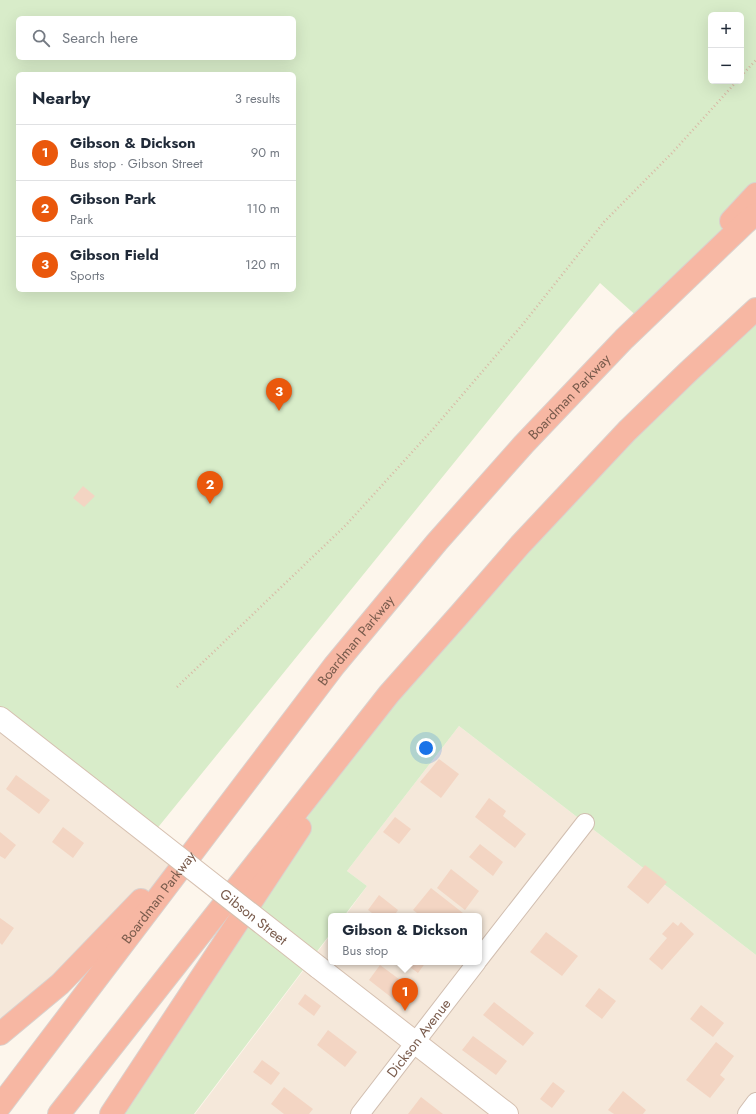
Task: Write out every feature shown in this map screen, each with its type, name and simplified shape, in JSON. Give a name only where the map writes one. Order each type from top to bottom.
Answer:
[{"type":"highway","points":[[624,339],[756,194]]},
{"type":"highway","name":"Boardman Parkway","points":[[0,1106],[334,666],[437,542],[524,444],[624,339],[756,214]]},
{"type":"highway","points":[[59,1114],[389,694],[520,545],[627,431],[756,309]]},
{"type":"highway","points":[[111,1114],[389,694]]},
{"type":"highway","points":[[0,1034],[60,984],[212,827]]},
{"type":"street","name":"Gibson Street","points":[[2,724],[105,800],[507,1114]]},
{"type":"street","points":[[482,955],[585,823]]},
{"type":"street","name":"Dickson Avenue","points":[[360,1114],[475,965]]},
{"type":"street","points":[[747,1114],[756,1102]]},
{"type":"path","points":[[744,73],[756,60]]},
{"type":"path","points":[[177,687],[346,525],[434,428],[523,324],[616,208],[672,153],[733,84]]},
{"type":"shaded area","points":[[0,718],[180,860],[60,984],[0,1034]]},
{"type":"shaded area","points":[[459,726],[756,955],[756,1102],[747,1114],[195,1114],[328,938],[328,965],[482,965],[482,913],[347,913],[367,886],[347,871]]},
{"type":"green space","points":[[0,0],[756,0],[756,214],[641,320],[600,283],[151,836],[0,718]]},
{"type":"green space","points":[[756,309],[756,955],[459,726],[347,871],[367,886],[346,913],[328,913],[328,937],[194,1114],[111,1114],[389,694]]},
{"type":"building","points":[[83,486],[95,496],[84,507],[73,498]]},
{"type":"building","points":[[439,759],[459,774],[441,798],[420,782]]},
{"type":"building","points":[[16,775],[50,800],[39,814],[6,789]]},
{"type":"building","points":[[489,798],[506,811],[503,816],[526,834],[515,848],[475,817]]},
{"type":"building","points":[[395,817],[411,829],[399,844],[383,832]]},
{"type":"building","points":[[63,827],[84,843],[73,858],[52,842]]},
{"type":"building","points":[[0,832],[16,845],[5,859],[0,856]]},
{"type":"building","points":[[480,844],[503,862],[493,876],[469,857]]},
{"type":"building","points":[[645,865],[667,882],[648,904],[627,887]]},
{"type":"building","points":[[451,869],[479,891],[465,910],[437,888]]},
{"type":"building","points":[[431,888],[463,913],[417,913],[413,910]]},
{"type":"building","points":[[379,895],[398,910],[396,913],[372,913],[368,910]]},
{"type":"building","points":[[0,918],[14,928],[2,945],[0,943]]},
{"type":"building","points":[[673,922],[678,926],[681,922],[694,934],[662,970],[649,959],[667,938],[662,934]]},
{"type":"building","points":[[546,932],[578,956],[562,976],[530,952]]},
{"type":"building","points":[[380,965],[407,985],[396,1001],[369,980]]},
{"type":"building","points":[[407,965],[424,965],[418,973]]},
{"type":"building","points":[[599,988],[616,1001],[602,1019],[585,1006]]},
{"type":"building","points":[[305,994],[321,1006],[314,1016],[298,1004]]},
{"type":"building","points":[[494,1002],[534,1033],[523,1046],[483,1015]]},
{"type":"building","points":[[701,1005],[724,1023],[713,1037],[690,1019]]},
{"type":"building","points":[[328,1030],[357,1052],[345,1067],[317,1045]]},
{"type":"building","points":[[473,1036],[507,1061],[496,1075],[462,1050]]},
{"type":"building","points":[[716,1042],[734,1056],[720,1075],[725,1079],[710,1098],[686,1080]]},
{"type":"building","points":[[262,1060],[280,1073],[271,1085],[253,1072]]},
{"type":"building","points":[[553,1082],[565,1091],[552,1108],[540,1099]]},
{"type":"building","points":[[284,1087],[313,1109],[309,1114],[284,1114],[271,1104]]},
{"type":"building","points":[[623,1091],[646,1110],[643,1114],[614,1114],[608,1110]]},
{"type":"building","points":[[421,1097],[443,1114],[408,1114]]},
{"type":"place","name":"Gibson Field","points":[[279,411]]},
{"type":"place","name":"Gibson Park","points":[[210,504]]},
{"type":"place","name":"Gibson & Dickson","points":[[405,1011]]}]
